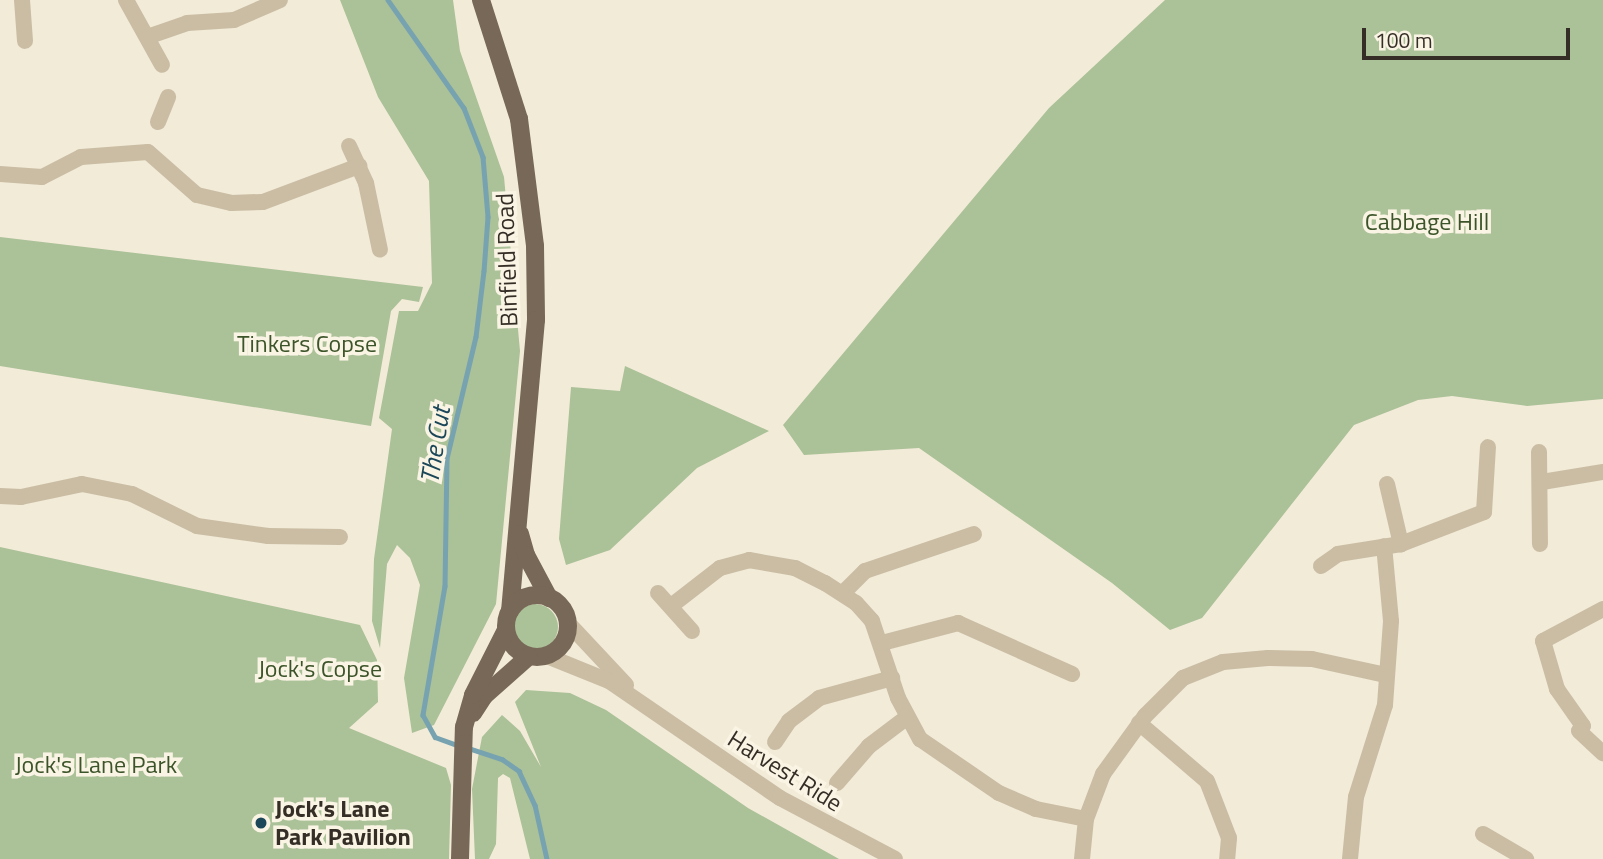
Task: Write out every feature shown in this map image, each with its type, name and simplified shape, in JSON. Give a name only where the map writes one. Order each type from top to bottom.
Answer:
[{"type":"main road","name":"Binfield Road","points":[[481,0],[519,119],[535,246],[536,320],[510,611]]},
{"type":"main road","name":"Binfield Road","points":[[518,524],[526,555],[549,598]]},
{"type":"main road","points":[[460,859],[460,765],[464,727],[473,695],[506,630],[510,611],[523,599],[549,598],[562,608],[568,623],[563,643],[538,656],[484,696],[464,727]]},
{"type":"main road","points":[[506,630],[513,647],[538,656]]},
{"type":"street","points":[[22,0],[25,41]]},
{"type":"street","points":[[126,0],[150,36],[162,65]]},
{"type":"street","points":[[150,36],[187,23],[234,20],[280,0]]},
{"type":"street","points":[[158,122],[168,97]]},
{"type":"street","points":[[349,146],[359,166],[380,250]]},
{"type":"street","points":[[0,174],[42,177],[80,157],[148,152],[197,195],[231,203],[263,202],[359,166]]},
{"type":"street","points":[[1321,566],[1338,554],[1392,545],[1486,513],[1488,447]]},
{"type":"street","points":[[1539,452],[1542,482],[1540,544]]},
{"type":"street","points":[[1542,482],[1603,472]]},
{"type":"street","points":[[0,496],[22,497],[82,484],[132,494],[197,526],[268,537],[340,537]]},
{"type":"street","points":[[1350,859],[1356,797],[1379,732],[1386,675],[1391,621],[1392,545],[1387,484]]},
{"type":"street","points":[[843,593],[865,571],[974,534]]},
{"type":"street","points":[[671,606],[720,568],[749,559],[795,568],[843,593],[864,611],[882,643],[906,718],[927,745],[999,793],[1036,809],[1086,819]]},
{"type":"street","points":[[658,593],[692,631]]},
{"type":"street","points":[[1603,608],[1553,635],[1543,647],[1557,689],[1583,726],[1579,730],[1603,753]]},
{"type":"street","name":"Harvest Ride","points":[[568,623],[656,713]]},
{"type":"street","points":[[882,643],[958,623],[1072,674]]},
{"type":"street","name":"Harvest Ride","points":[[538,656],[609,681],[780,798],[895,859]]},
{"type":"street","points":[[1082,859],[1086,819],[1103,774],[1139,723],[1183,678],[1223,662],[1312,659],[1386,675]]},
{"type":"street","points":[[775,742],[789,721],[819,698],[892,678]]},
{"type":"street","points":[[837,783],[869,746],[906,718]]},
{"type":"street","points":[[1139,723],[1207,781],[1229,838],[1227,859]]},
{"type":"street","points":[[1483,834],[1526,859]]},
{"type":"green space","points":[[340,0],[453,0],[460,51],[504,177],[520,351],[496,604],[434,725],[412,733],[404,678],[420,585],[410,558],[397,545],[387,564],[380,648],[372,621],[374,559],[392,429],[379,418],[399,311],[418,311],[432,283],[429,181],[378,97]]},
{"type":"green space","name":"Cabbage Hill","points":[[1165,0],[1603,0],[1603,399],[1527,406],[1452,396],[1418,400],[1354,425],[1202,618],[1170,630],[1112,583],[919,448],[804,455],[783,425],[1049,108]]},
{"type":"green space","name":"Tinkers Copse","points":[[0,237],[423,287],[419,302],[402,299],[391,311],[371,426],[0,366]]},
{"type":"green space","points":[[625,366],[769,431],[697,468],[610,550],[566,565],[559,539],[571,387],[620,391]]},
{"type":"green space","name":"Jock's Lane Park","points":[[0,547],[360,625],[377,660],[378,702],[349,728],[446,768],[451,785],[449,859],[0,859]]},
{"type":"green space","points":[[535,604],[551,611],[558,627],[551,643],[535,650],[519,643],[512,627],[519,611]]},
{"type":"green space","points":[[526,690],[570,693],[606,710],[748,808],[839,859],[530,859],[510,778],[503,774],[498,778],[496,844],[489,859],[475,859],[472,789],[482,737],[502,715],[520,731],[541,767],[515,702]]},
{"type":"waterway","name":"The Cut","points":[[388,0],[464,108],[483,157],[488,217],[484,271],[476,337],[447,459],[445,586],[423,715],[435,737],[460,746]]},
{"type":"waterway","name":"The Cut","points":[[468,748],[502,759],[519,771],[535,805],[547,859]]},
{"type":"place","name":"Jock's Lane Park Pavilion","points":[[261,823]]},
{"type":"park label","name":"Jock's Copse","points":[[320,669]]}]
